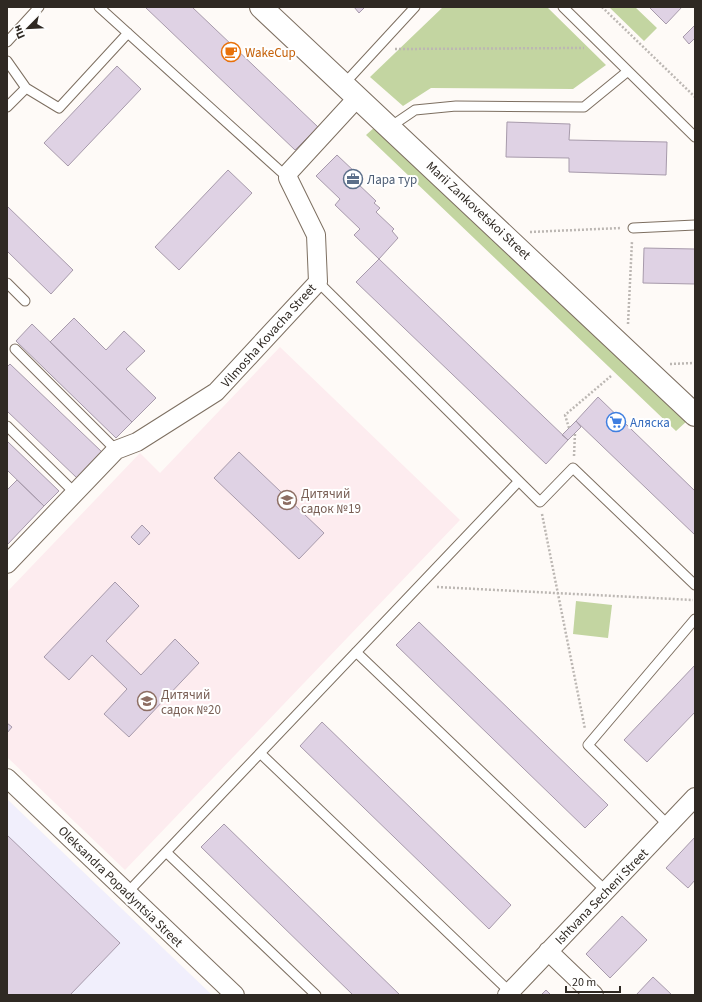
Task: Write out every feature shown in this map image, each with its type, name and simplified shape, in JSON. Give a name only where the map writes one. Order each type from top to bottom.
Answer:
[{"type":"street","name":"Marii Zankovetskoi Street","points":[[262,7],[695,415]]},
{"type":"street","points":[[288,178],[289,172],[351,91]]},
{"type":"street","name":"Vilmosha Kovacha Street","points":[[116,450],[137,442],[216,392],[318,282],[316,236],[288,178]]},
{"type":"street","points":[[7,564],[116,450]]},
{"type":"street","name":"Oleksandra Popadyntsia Street","points":[[7,778],[235,995]]},
{"type":"street","name":"Ishtvana Secheni Street","points":[[509,993],[695,797]]},
{"type":"street","points":[[548,951],[594,995]]},
{"type":"lane","points":[[7,42],[39,7]]},
{"type":"lane","points":[[99,7],[288,178]]},
{"type":"lane","points":[[351,91],[377,49],[415,7]]},
{"type":"lane","points":[[563,7],[695,137]]},
{"type":"lane","points":[[7,61],[26,88],[59,108],[128,33]]},
{"type":"lane","points":[[390,127],[415,110],[456,106],[584,107],[628,71]]},
{"type":"lane","points":[[7,107],[26,88]]},
{"type":"lane","points":[[633,228],[695,225]]},
{"type":"lane","points":[[318,282],[540,502],[573,468],[695,585]]},
{"type":"lane","points":[[7,283],[25,301]]},
{"type":"lane","points":[[15,350],[116,450]]},
{"type":"lane","points":[[7,426],[75,493]]},
{"type":"lane","points":[[127,892],[519,481]]},
{"type":"lane","points":[[668,825],[588,745],[695,619]]},
{"type":"lane","points":[[356,652],[606,891]]},
{"type":"lane","points":[[260,753],[509,993]]},
{"type":"lane","points":[[166,852],[316,995]]},
{"type":"path","points":[[602,7],[695,97]]},
{"type":"path","points":[[377,49],[604,48]]},
{"type":"path","points":[[522,232],[633,228],[628,328]]},
{"type":"path","points":[[668,364],[695,363]]},
{"type":"path","points":[[569,428],[565,415],[611,376]]},
{"type":"path","points":[[573,468],[575,434]]},
{"type":"path","points":[[540,502],[588,745]]},
{"type":"path","points":[[418,586],[695,600]]},
{"type":"shaded area","points":[[280,347],[460,520],[125,870],[7,757],[7,592],[140,453],[160,473]]},
{"type":"shaded area","points":[[7,799],[212,995],[7,995]]},
{"type":"green space","points":[[443,7],[547,7],[606,65],[573,89],[431,88],[403,106],[370,77]]},
{"type":"green space","points":[[609,7],[635,7],[657,28],[644,41]]},
{"type":"green space","points":[[376,126],[687,421],[676,431],[366,135]]},
{"type":"green space","points":[[576,601],[612,605],[608,638],[573,634]]},
{"type":"building","points":[[145,7],[192,7],[318,127],[295,150]]},
{"type":"building","points":[[354,7],[365,7],[359,13]]},
{"type":"building","points":[[649,7],[682,7],[666,24]]},
{"type":"building","points":[[695,25],[695,38],[689,44],[683,37]]},
{"type":"building","points":[[117,66],[141,89],[68,166],[44,143]]},
{"type":"building","points":[[507,122],[570,124],[569,140],[667,142],[666,175],[569,172],[569,158],[506,157]]},
{"type":"building","points":[[337,155],[356,173],[354,175],[359,180],[356,182],[376,201],[374,203],[380,208],[376,212],[394,229],[392,231],[398,238],[379,259],[354,235],[360,229],[335,205],[340,199],[316,176]]},
{"type":"building","points":[[228,170],[252,193],[179,270],[155,247]]},
{"type":"building","points":[[7,206],[73,270],[51,294],[7,251]]},
{"type":"building","points":[[644,248],[695,249],[695,284],[643,283]]},
{"type":"building","points":[[379,259],[568,440],[546,464],[356,282]]},
{"type":"building","points":[[74,318],[106,350],[124,331],[145,351],[126,369],[156,398],[132,422],[50,342]]},
{"type":"building","points":[[32,324],[132,422],[116,438],[16,341]]},
{"type":"building","points":[[10,364],[102,452],[77,478],[7,411],[7,367]]},
{"type":"building","points":[[598,397],[695,491],[695,535],[576,421]]},
{"type":"building","points":[[576,421],[581,427],[568,440],[562,435]]},
{"type":"building","points":[[7,441],[59,491],[44,506],[7,470]]},
{"type":"building","points":[[239,452],[324,533],[299,559],[214,478]]},
{"type":"building","points":[[17,480],[44,506],[7,545],[7,490]]},
{"type":"building","points":[[142,525],[150,533],[139,545],[131,537]]},
{"type":"building","points":[[115,582],[139,606],[106,641],[141,675],[175,639],[199,663],[129,737],[104,714],[127,689],[92,655],[69,680],[44,657]]},
{"type":"building","points":[[419,622],[608,805],[585,828],[396,645]]},
{"type":"building","points":[[695,665],[695,712],[647,762],[624,740]]},
{"type":"building","points":[[322,722],[511,905],[489,929],[300,746]]},
{"type":"building","points":[[7,723],[12,727],[7,733]]},
{"type":"building","points":[[224,824],[400,995],[353,995],[201,847]]},
{"type":"building","points":[[7,835],[120,943],[70,995],[7,995]]},
{"type":"building","points":[[695,837],[695,880],[688,888],[666,868]]},
{"type":"building","points":[[622,916],[647,940],[610,978],[586,954]]},
{"type":"building","points":[[653,977],[672,995],[636,995]]},
{"type":"building","points":[[546,990],[551,995],[541,995]]},
{"type":"place","name":"WakeCup","points":[[231,52]]},
{"type":"place","name":"Лара тур","points":[[353,179]]},
{"type":"place","name":"Аляска","points":[[616,422]]},
{"type":"place","name":"Дитячий садок №19","points":[[287,500]]},
{"type":"place","name":"Дитячий садок №20","points":[[147,701]]}]
